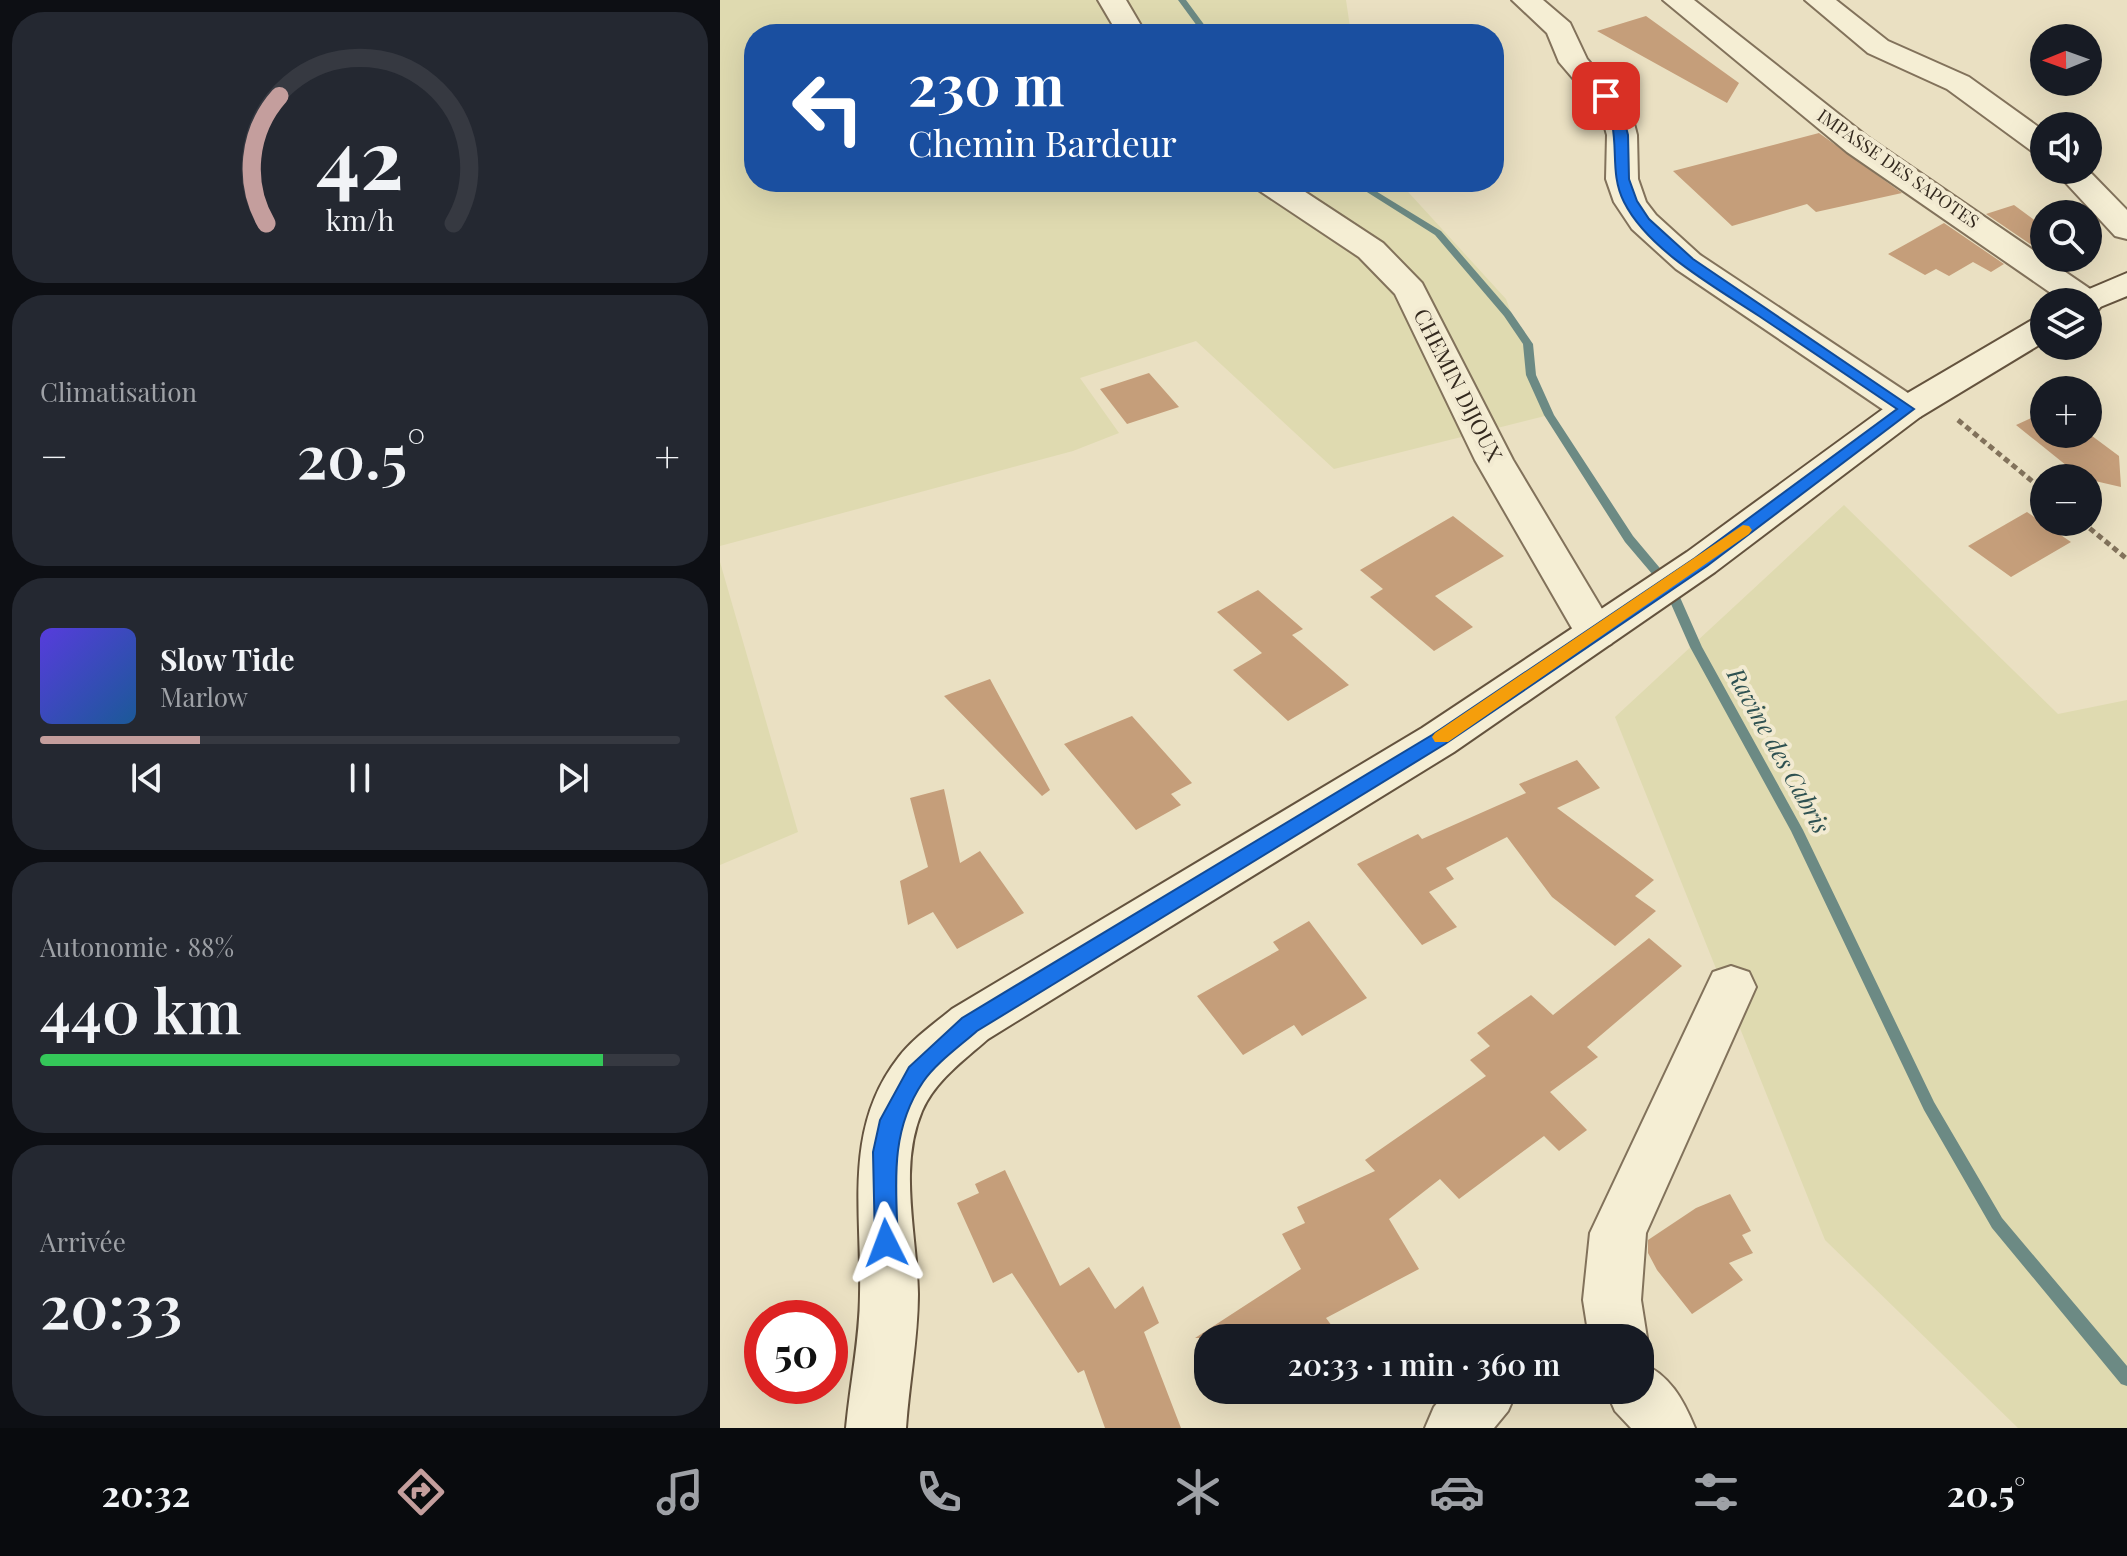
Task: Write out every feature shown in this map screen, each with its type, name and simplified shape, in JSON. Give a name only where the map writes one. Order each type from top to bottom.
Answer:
[{"type":"street","points":[[1112,0],[1126,24]]},
{"type":"street","points":[[1526,0],[1560,29],[1574,62],[1615,108],[1622,135],[1622,179],[1630,202],[1644,222],[1688,262],[1917,402]]},
{"type":"street","name":"IMPASSE DES SAPOTES","points":[[1677,0],[1858,145],[2067,288]]},
{"type":"street","points":[[1819,0],[1878,47],[1958,83],[2030,135]]},
{"type":"street","points":[[2084,184],[2127,229]]},
{"type":"street","name":"CHEMIN DIJOUX","points":[[1283,192],[1371,250],[1410,290],[1494,460],[1608,625]]},
{"type":"street","points":[[2102,295],[2127,283]]},
{"type":"street","points":[[876,1428],[889,1294],[884,1152],[891,1120],[917,1073],[970,1024],[1438,740],[1701,562],[1917,402],[2030,335]]},
{"type":"street","points":[[1616,1324],[1612,1300],[1618,1233],[1731,987]]},
{"type":"street","points":[[1455,1428],[1475,1404]]},
{"type":"street","points":[[1650,1404],[1665,1428]]},
{"type":"path","points":[[1917,402],[2030,481]]},
{"type":"path","points":[[2099,536],[2127,559]]},
{"type":"shaded area","points":[[720,0],[1346,0],[1350,24],[744,24],[744,192],[1408,192],[1506,299],[1549,415],[1334,469],[1196,341],[1080,378],[1119,433],[1073,451],[720,546]]},
{"type":"shaded area","points":[[1844,505],[2058,714],[2127,700],[2127,1428],[2018,1428],[1825,1240],[1615,717]]},
{"type":"shaded area","points":[[720,562],[798,832],[720,865]]},
{"type":"building","points":[[1646,16],[1739,83],[1727,103],[1597,31]]},
{"type":"building","points":[[1819,133],[1902,193],[1816,212],[1807,204],[1732,226],[1673,171]]},
{"type":"building","points":[[2014,205],[2030,217],[2030,244],[1986,214]]},
{"type":"building","points":[[1944,223],[2004,264],[1991,272],[1973,262],[1949,276],[1936,269],[1925,275],[1888,254]]},
{"type":"building","points":[[1149,373],[1179,407],[1127,424],[1100,389]]},
{"type":"building","points":[[2030,418],[2030,436],[2016,425]]},
{"type":"building","points":[[2102,443],[2119,456],[2121,487],[2102,483],[2102,464],[2065,464],[2045,448],[2102,448]]},
{"type":"building","points":[[2027,512],[2030,514],[2030,536],[2062,536],[2071,542],[2011,577],[1968,546]]},
{"type":"building","points":[[1453,516],[1504,556],[1435,596],[1473,627],[1434,651],[1370,597],[1383,589],[1360,570]]},
{"type":"building","points":[[1258,590],[1303,629],[1292,635],[1349,685],[1288,721],[1233,670],[1262,653],[1217,612]]},
{"type":"building","points":[[990,679],[1050,790],[1042,796],[944,696]]},
{"type":"building","points":[[1132,716],[1192,783],[1171,794],[1181,805],[1136,830],[1064,744]]},
{"type":"building","points":[[1577,760],[1600,788],[1557,808],[1654,880],[1635,896],[1656,911],[1615,946],[1552,897],[1507,837],[1446,868],[1454,879],[1429,892],[1457,927],[1422,945],[1357,864],[1418,834],[1422,839],[1526,793],[1519,784]]},
{"type":"building","points":[[944,789],[960,863],[980,851],[1024,913],[957,949],[933,912],[908,925],[900,881],[928,867],[910,798]]},
{"type":"building","points":[[1309,921],[1367,998],[1302,1036],[1294,1025],[1243,1055],[1197,996],[1279,950],[1273,942]]},
{"type":"building","points":[[1649,938],[1682,966],[1587,1047],[1598,1057],[1550,1092],[1587,1130],[1559,1151],[1544,1136],[1459,1199],[1440,1179],[1389,1219],[1419,1269],[1326,1318],[1330,1324],[1217,1324],[1301,1269],[1282,1234],[1305,1223],[1297,1207],[1375,1171],[1365,1160],[1486,1076],[1470,1060],[1490,1046],[1477,1033],[1531,995],[1553,1015]]},
{"type":"building","points":[[1005,1170],[1060,1286],[1089,1267],[1115,1309],[1143,1286],[1159,1323],[1144,1332],[1181,1428],[1105,1428],[1084,1370],[1078,1373],[1012,1273],[993,1283],[957,1203],[979,1193],[975,1184]]},
{"type":"building","points":[[1730,1194],[1751,1231],[1742,1235],[1753,1253],[1729,1263],[1743,1280],[1692,1314],[1657,1270],[1648,1253],[1648,1240],[1696,1208]]},
{"type":"waterway","name":"Ravine des Cabris","points":[[1182,0],[1200,24]]},
{"type":"waterway","name":"Ravine des Cabris","points":[[1371,192],[1438,233],[1508,314],[1528,344],[1531,375],[1549,415],[1629,539],[1669,586],[1696,647],[1797,830],[1929,1106],[1997,1223],[2127,1378]]},
{"type":"slow traffic","points":[[1442,737],[1587,641],[1743,530]]},
{"type":"route","points":[[886,1243],[884,1152],[891,1120],[917,1073],[970,1024],[1438,740],[1701,562],[1907,409],[1688,262],[1644,222],[1630,202],[1622,179],[1622,135],[1615,108],[1606,96]]}]
